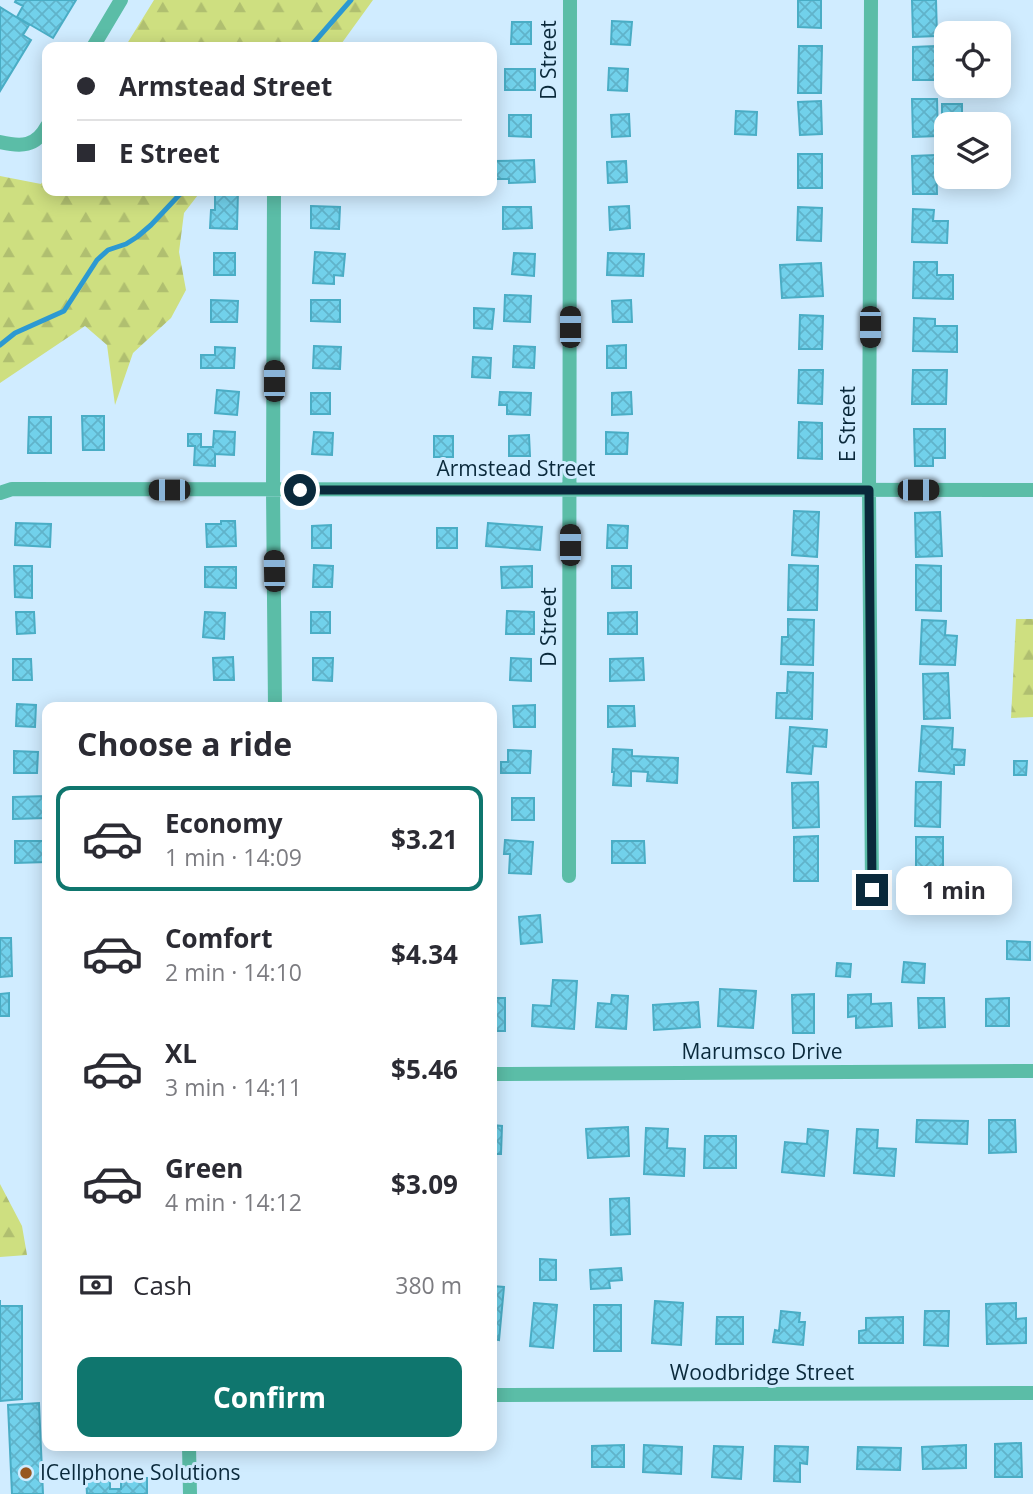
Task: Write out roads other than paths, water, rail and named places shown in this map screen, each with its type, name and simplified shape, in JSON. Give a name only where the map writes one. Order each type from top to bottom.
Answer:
[{"type":"street","points":[[96,42],[121,0]]},
{"type":"street","name":"D Street","points":[[569,876],[570,0]]},
{"type":"street","name":"E Street","points":[[871,0],[869,490],[872,890]]},
{"type":"street","points":[[0,142],[23,145],[42,135]]},
{"type":"street","points":[[274,196],[275,702]]},
{"type":"street","name":"Armstead Street","points":[[0,493],[12,489],[1033,490]]},
{"type":"street","name":"Marumsco Drive","points":[[497,1074],[1033,1071]]},
{"type":"street","name":"Woodbridge Street","points":[[497,1395],[1033,1393]]},
{"type":"street","points":[[189,1451],[190,1494]]},
{"type":"waterway","points":[[314,42],[351,0]]},
{"type":"waterway","points":[[0,345],[15,333],[64,311],[97,260],[108,250],[137,237],[178,196]]},
{"type":"place","name":"ICellphone Solutions","points":[[26,1473]]}]
